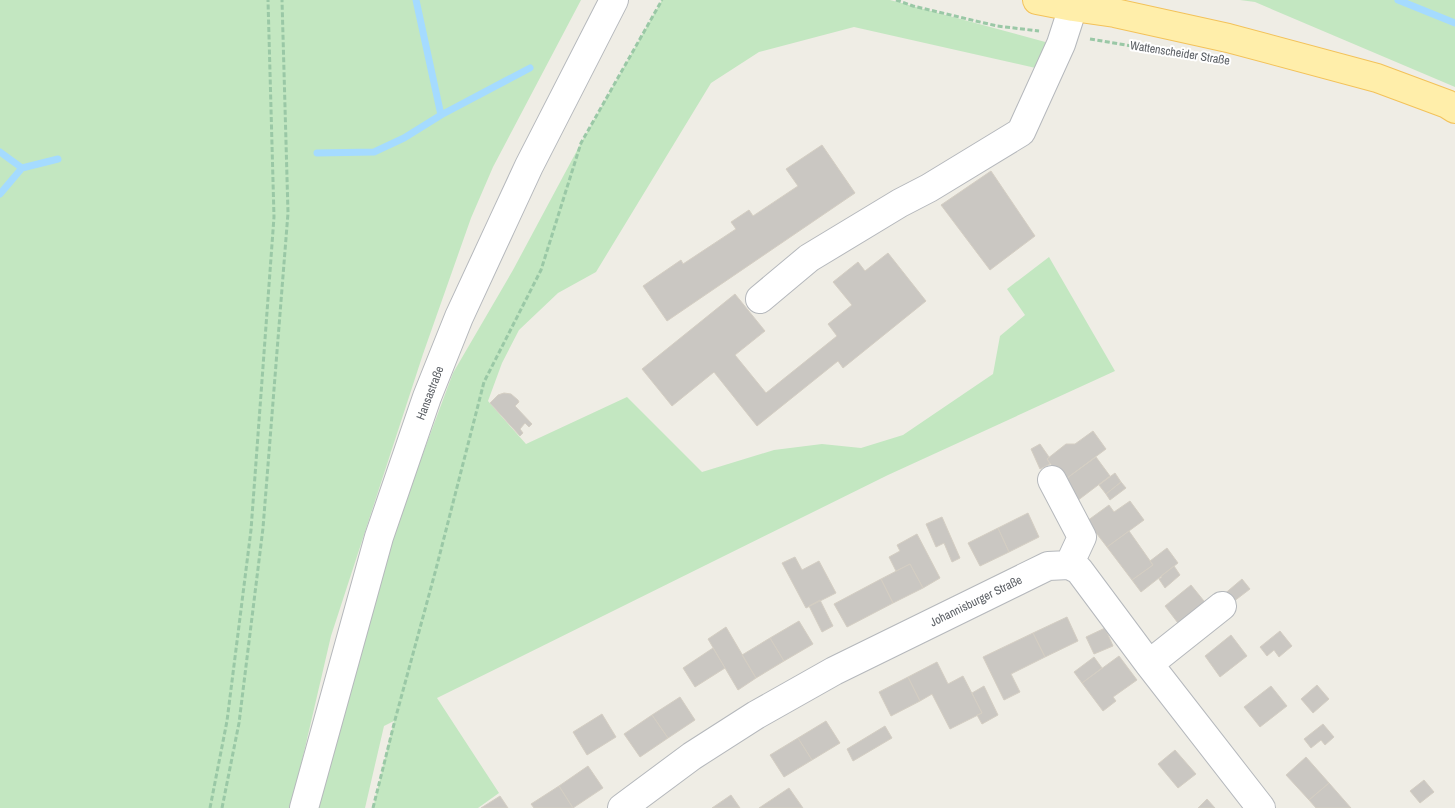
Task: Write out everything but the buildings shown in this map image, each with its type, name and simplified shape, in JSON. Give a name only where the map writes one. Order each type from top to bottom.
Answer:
[{"type":"main road","name":"Wattenscheider Straße","points":[[1037,0],[1114,13],[1228,38],[1377,78],[1447,104],[1455,109]]},
{"type":"street","name":"Hansastraße","points":[[304,808],[379,536],[427,397],[459,317],[506,214],[533,157],[614,0]]},
{"type":"street","points":[[760,298],[809,258],[1021,132],[1061,44],[1073,7]]},
{"type":"street","points":[[1052,480],[1082,537],[1069,565],[1079,570],[1261,808]]},
{"type":"street","name":"Johannisburger Straße","points":[[622,808],[692,756],[748,720],[834,671],[1048,566],[1069,565]]},
{"type":"street","points":[[1149,664],[1222,606]]},
{"type":"path","points":[[210,808],[227,721],[251,530],[274,226],[268,0]]},
{"type":"path","points":[[222,808],[239,723],[263,528],[288,213],[282,0]]},
{"type":"path","points":[[373,808],[484,382],[540,270],[581,143],[662,0]]},
{"type":"path","name":"Wattenscheider Straße","points":[[896,0],[912,6],[997,26],[1064,34],[1156,50]]},
{"type":"green space","points":[[0,0],[581,0],[493,167],[471,218],[423,354],[331,636],[291,808],[0,808]]},
{"type":"green space","points":[[662,0],[890,0],[1049,43],[1040,69],[854,27],[759,52],[711,83],[596,272],[558,293],[519,330],[502,363],[488,401],[526,444],[627,397],[702,472],[774,450],[822,444],[861,448],[903,435],[993,374],[1000,336],[1025,315],[1007,289],[1049,257],[1115,371],[888,475],[437,698],[499,793],[478,808],[373,808],[394,721],[384,726],[365,808],[318,808],[358,658],[400,515],[453,373],[513,270],[581,143]]},
{"type":"green space","points":[[1240,0],[1455,0],[1455,87],[1255,2]]},
{"type":"waterway","points":[[416,0],[441,115]]},
{"type":"waterway","points":[[1398,0],[1455,23]]},
{"type":"waterway","points":[[317,153],[374,152],[404,138],[441,115],[530,68]]},
{"type":"waterway","points":[[0,152],[22,168]]},
{"type":"waterway","points":[[0,194],[22,168],[58,159]]}]
